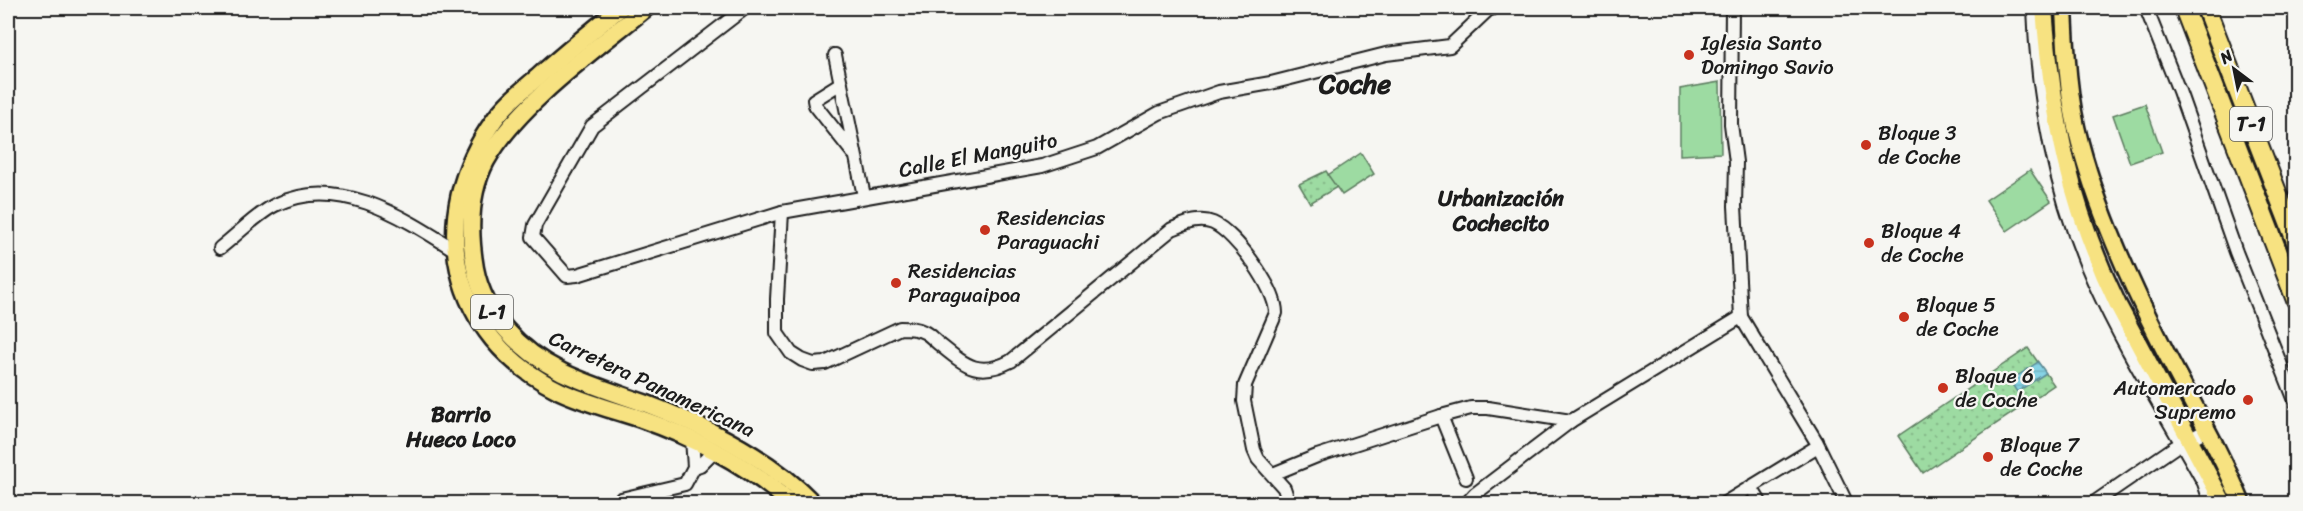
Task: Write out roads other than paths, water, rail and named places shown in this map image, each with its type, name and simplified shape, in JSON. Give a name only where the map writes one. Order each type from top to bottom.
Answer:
[{"type":"highway","name":"T-1","points":[[2184,8],[2295,300]]},
{"type":"highway","name":"T-1","points":[[2206,8],[2295,241]]},
{"type":"main road","name":"Carretera Panamericana","points":[[620,8],[518,94],[495,119],[472,155],[458,204],[456,250],[461,282],[474,314],[498,345],[546,383],[573,396],[692,439],[762,480],[791,504]]},
{"type":"main road","name":"Carretera Panamericana","points":[[646,8],[530,107],[500,139],[485,163],[474,197],[471,220],[472,250],[478,281],[486,301],[497,318],[536,358],[574,378],[670,413],[731,443],[753,456],[814,504]]},
{"type":"main road","points":[[2043,8],[2060,137],[2079,210],[2110,288],[2207,481],[2224,504]]},
{"type":"main road","points":[[2064,8],[2069,86],[2080,144],[2124,266],[2242,504]]},
{"type":"main road","points":[[2186,441],[2207,481]]},
{"type":"street","name":"Calle El Manguito","points":[[745,8],[592,126],[536,225],[532,237],[567,276],[577,275],[782,212],[1042,166],[1097,148],[1159,113],[1219,92],[1272,83],[1386,54],[1450,46],[1490,8]]},
{"type":"street","points":[[1732,8],[1731,124],[1736,162],[1741,317],[1818,446],[1847,504]]},
{"type":"street","points":[[2034,8],[2038,64],[2045,114],[2071,221],[2094,283],[2186,441]]},
{"type":"street","points":[[2146,8],[2179,91],[2236,252],[2295,403]]},
{"type":"street","points":[[835,55],[864,196]]},
{"type":"street","points":[[841,83],[814,100],[815,105],[856,156]]},
{"type":"street","points":[[220,248],[273,206],[292,198],[312,194],[365,201],[405,218],[456,250]]},
{"type":"street","points":[[782,212],[777,333],[790,353],[813,364],[825,363],[900,328],[913,328],[925,332],[967,366],[986,370],[999,368],[1011,361],[1172,229],[1195,220],[1213,223],[1233,238],[1262,278],[1276,303],[1276,313],[1245,385],[1244,401],[1254,450],[1258,459],[1284,488],[1285,504]]},
{"type":"street","points":[[1466,504],[1475,494],[1571,421],[1741,317]]},
{"type":"street","points":[[1273,474],[1317,456],[1471,408],[1488,408],[1571,421]]},
{"type":"street","points":[[1441,416],[1466,478]]},
{"type":"street","points":[[2092,504],[2186,441],[2207,430]]},
{"type":"street","points":[[621,499],[685,484],[694,467],[692,439]]},
{"type":"street","points":[[1723,504],[1818,446]]},
{"type":"street","points":[[694,467],[700,465],[714,451]]},
{"type":"street","points":[[2207,481],[2211,504]]},
{"type":"street","points":[[1751,487],[1761,504]]},
{"type":"water","points":[[2038,362],[2046,373],[2017,392],[2010,381]]},
{"type":"place","name":"Iglesia Santo Domingo Savio","points":[[1689,55]]},
{"type":"place","name":"Bloque 3 de Coche","points":[[1866,145]]},
{"type":"place","name":"Residencias Paraguachi","points":[[985,230]]},
{"type":"place","name":"Bloque 4 de Coche","points":[[1869,243]]},
{"type":"place","name":"Residencias Paraguaipoa","points":[[896,283]]},
{"type":"place","name":"Bloque 5 de Coche","points":[[1904,317]]},
{"type":"place","name":"Bloque 6 de Coche","points":[[1943,388]]},
{"type":"place","name":"Automercado Supremo","points":[[2248,400]]},
{"type":"place","name":"Bloque 7 de Coche","points":[[1988,457]]},
{"type":"district","name":"Coche","points":[[1355,84]]},
{"type":"district","name":"Urbanización Cochecito","points":[[1501,210]]},
{"type":"district","name":"Barrio Hueco Loco","points":[[461,426]]}]
